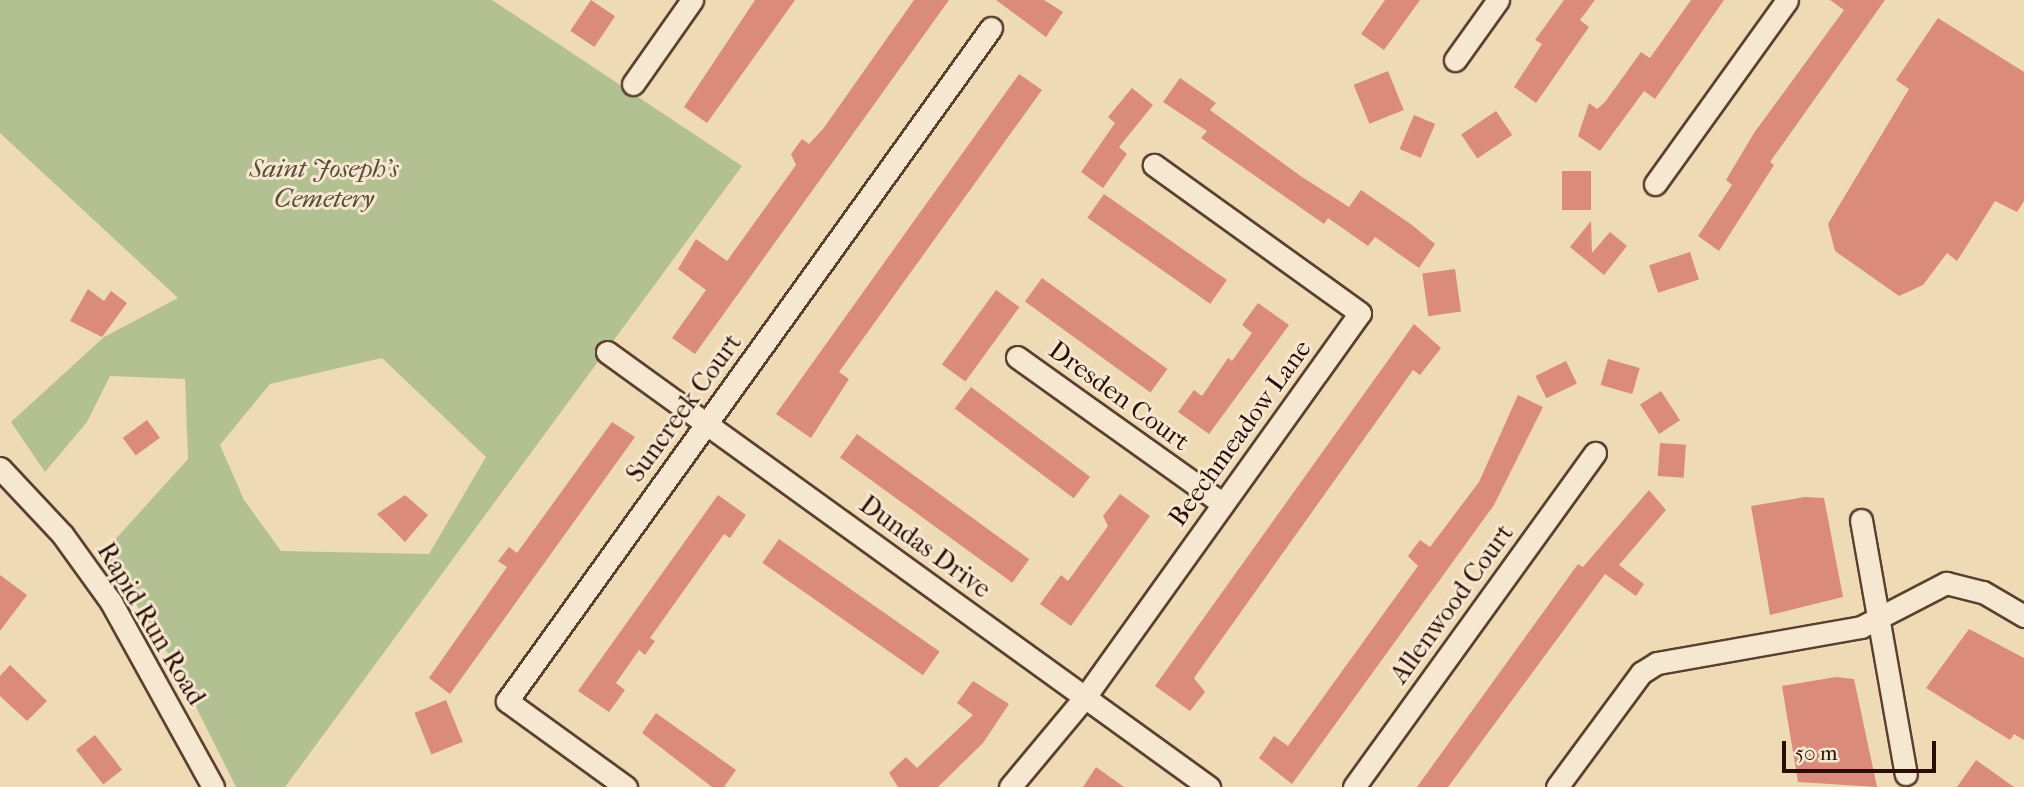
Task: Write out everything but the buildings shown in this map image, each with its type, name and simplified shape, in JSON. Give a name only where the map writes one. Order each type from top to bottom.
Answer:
[{"type":"street","points":[[633,85],[692,0]]},
{"type":"street","points":[[1455,60],[1498,0]]},
{"type":"street","points":[[1655,184],[1787,0]]},
{"type":"street","name":"Suncreek Court","points":[[626,787],[507,701],[991,28]]},
{"type":"street","name":"Beechmeadow Lane","points":[[1010,787],[1085,697],[1360,313],[1154,165]]},
{"type":"street","name":"Dundas Drive","points":[[607,352],[1209,787]]},
{"type":"street","name":"Dresden Court","points":[[1017,357],[1223,505]]},
{"type":"street","name":"Allenwood Court","points":[[1354,787],[1595,453]]},
{"type":"street","name":"Rapid Run Road","points":[[0,467],[62,534],[111,602],[213,787]]},
{"type":"street","points":[[1861,520],[1906,774]]},
{"type":"street","points":[[1557,787],[1626,692],[1657,663],[1843,632],[1878,618],[1946,583],[1983,592],[2024,616]]},
{"type":"green space","name":"Saint Joseph’s Cemetery","points":[[0,0],[492,0],[742,166],[285,787],[236,787],[174,663],[103,553],[188,459],[185,379],[110,376],[87,422],[45,472],[11,422],[104,337],[178,298],[0,133]],"holes":[[[382,358],[486,457],[429,554],[281,551],[244,500],[220,445],[270,384]]]}]
